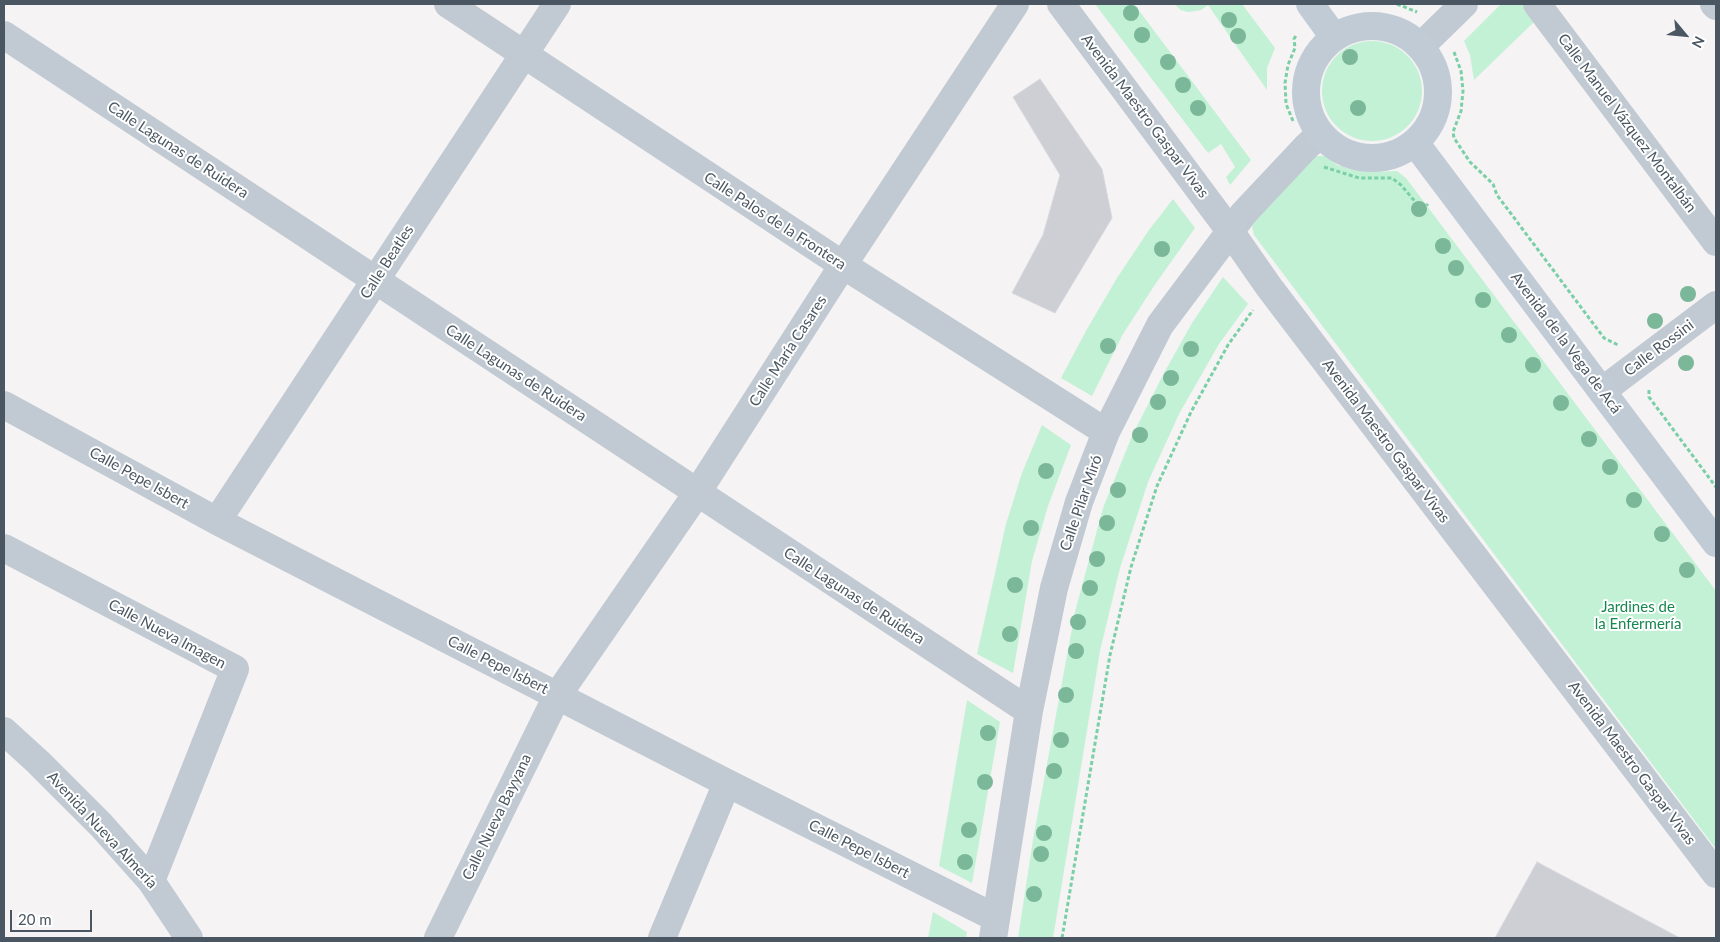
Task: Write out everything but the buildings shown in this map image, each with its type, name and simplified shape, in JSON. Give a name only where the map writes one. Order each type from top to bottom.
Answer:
[{"type":"main road","points":[[1310,4],[1334,36]]},
{"type":"main road","points":[[1377,25],[1392,27],[1421,46],[1436,75],[1438,92],[1432,122],[1416,144],[1397,154],[1361,157],[1343,152],[1308,131],[1311,119],[1307,94],[1309,77],[1316,59],[1334,36],[1358,27],[1377,25]]},
{"type":"main road","name":"Avenida de la Vega de Acá","points":[[1416,144],[1716,543]]},
{"type":"street","name":"Calle Palos de la Frontera","points":[[448,4],[843,265],[1106,432]]},
{"type":"street","name":"Calle Beatles","points":[[217,521],[557,4]]},
{"type":"street","name":"Calle María Casares","points":[[557,696],[697,492],[843,265],[1015,4]]},
{"type":"street","name":"Avenida Maestro Gaspar Vivas","points":[[1061,4],[1269,286],[1716,874]]},
{"type":"street","points":[[1421,46],[1464,4]]},
{"type":"street","name":"Calle Manuel Vázquez Montalbán","points":[[1537,4],[1716,242]]},
{"type":"street","name":"Calle Lagunas de Ruidera","points":[[4,34],[1029,711]]},
{"type":"street","name":"Calle Pilar Miró","points":[[994,928],[1029,711],[1054,588],[1079,502],[1106,432],[1160,325],[1250,206],[1306,146],[1308,131]]},
{"type":"street","name":"Calle Rossini","points":[[1602,391],[1716,305]]},
{"type":"street","name":"Calle Pepe Isbert","points":[[4,405],[217,521],[727,784],[994,928]]},
{"type":"street","name":"Calle Nueva Imagen","points":[[4,548],[235,669],[151,881]]},
{"type":"street","name":"Calle Nueva Bayyana","points":[[438,938],[557,696]]},
{"type":"street","name":"Avenida Nueva Almería","points":[[4,731],[101,825],[151,881],[189,938]]},
{"type":"street","points":[[662,938],[727,784]]},
{"type":"path","points":[[1397,4],[1421,14]]},
{"type":"path","points":[[1298,33],[1294,40],[1295,48],[1288,64],[1285,83],[1286,104],[1308,131]]},
{"type":"path","points":[[1452,46],[1458,59],[1463,81],[1462,102],[1453,132],[1454,138],[1470,162],[1493,184],[1496,195],[1604,338],[1622,348]]},
{"type":"path","points":[[1321,165],[1350,176],[1368,179],[1395,179],[1415,202],[1422,206],[1426,205]]},
{"type":"path","points":[[1062,938],[1110,655],[1131,567],[1157,486],[1191,412],[1228,345],[1269,286]]},
{"type":"path","points":[[1649,386],[1649,397],[1716,486]]},
{"type":"green space","points":[[1095,4],[1134,4],[1251,160],[1230,185],[1226,177],[1235,167],[1221,144],[1208,153]]},
{"type":"green space","points":[[1174,4],[1242,4],[1275,48],[1267,68],[1267,90],[1208,5],[1201,10],[1188,12],[1181,10]]},
{"type":"green space","points":[[1501,4],[1522,4],[1535,21],[1474,80],[1470,55],[1464,41]]},
{"type":"green space","points":[[1372,41],[1391,44],[1408,55],[1419,72],[1422,91],[1419,110],[1408,127],[1391,138],[1372,141],[1353,138],[1336,127],[1325,110],[1322,91],[1325,72],[1336,55],[1353,44]]},
{"type":"green space","name":"Jardines de la Enfermería","points":[[1316,156],[1326,156],[1337,165],[1353,170],[1372,172],[1397,171],[1406,178],[1716,591],[1716,849],[1254,235],[1252,227],[1255,220]]},
{"type":"green space","points":[[1173,199],[1195,228],[1123,334],[1092,396],[1061,378],[1117,278],[1149,230]]},
{"type":"green space","points":[[1223,277],[1248,304],[1219,344],[1179,414],[1148,482],[1120,568],[1100,651],[1053,938],[1018,938],[1033,840],[1075,612],[1103,508],[1132,436],[1164,373],[1192,323]]},
{"type":"green space","points":[[1042,425],[1071,445],[1048,506],[1032,561],[1013,673],[977,654],[1006,524],[1022,473]]},
{"type":"green space","points":[[967,700],[1000,722],[972,883],[939,866]]},
{"type":"green space","points":[[933,912],[967,932],[966,938],[928,938]]}]
